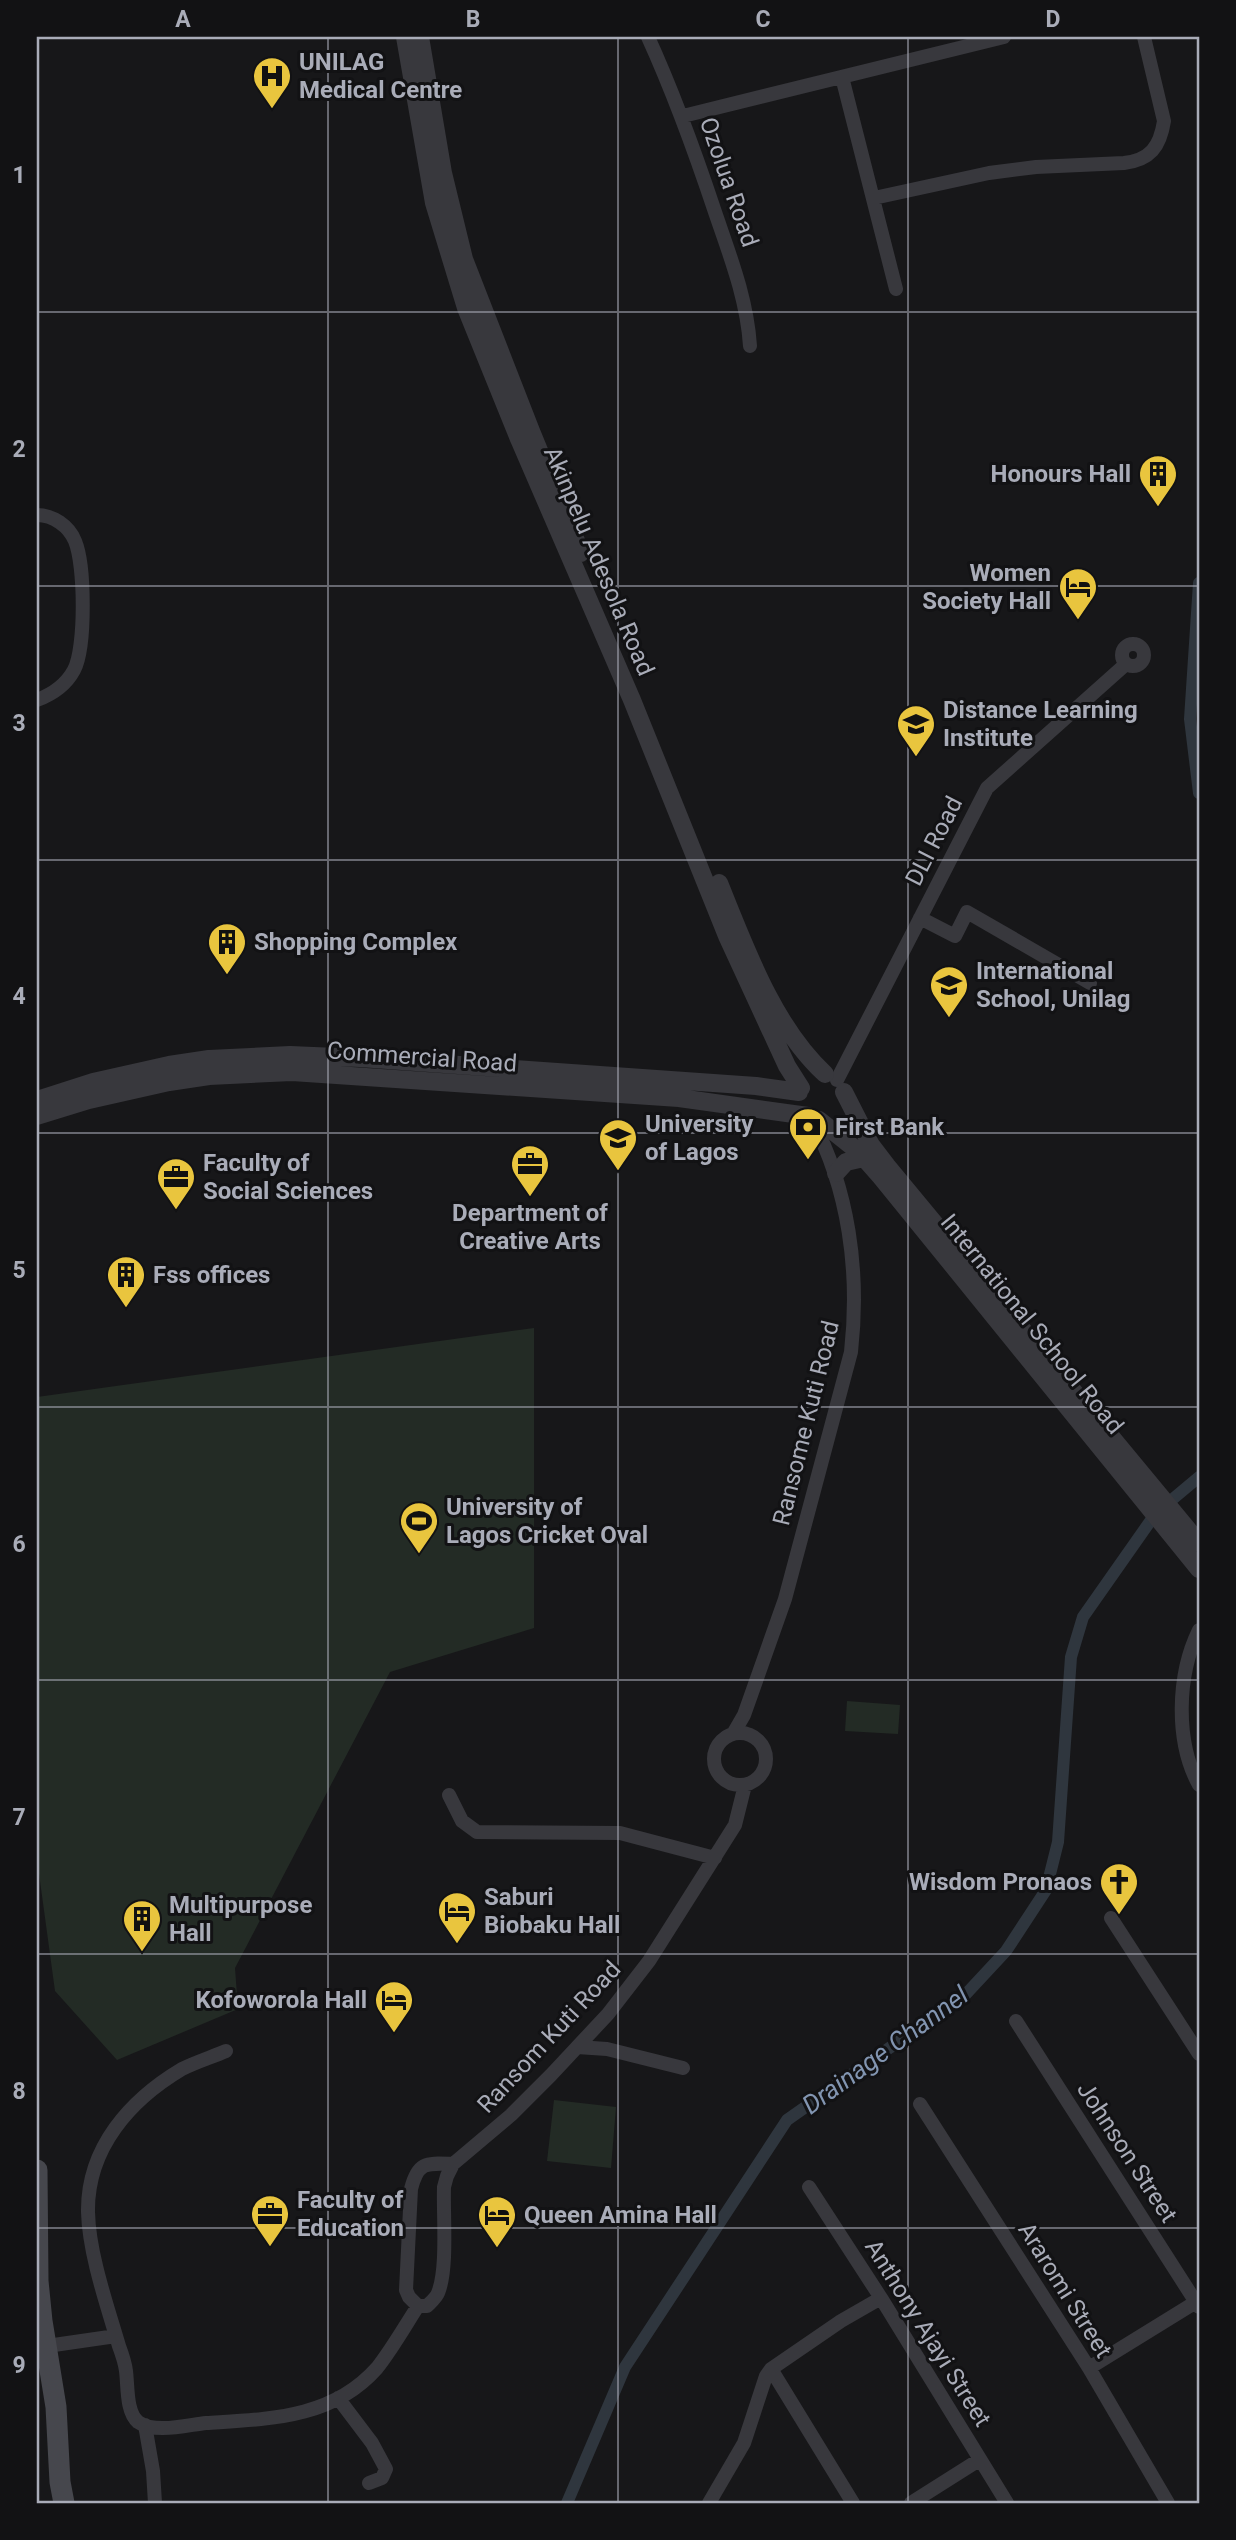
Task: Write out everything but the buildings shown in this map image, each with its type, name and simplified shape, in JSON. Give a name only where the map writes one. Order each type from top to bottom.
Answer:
[{"type":"main road","points":[[37,2171],[38,2281],[47,2346],[46,2412],[61,2496]]},
{"type":"street","name":"Akinpelu Adesola Road","points":[[405,37],[434,203],[466,308],[519,439],[637,712],[727,936],[800,1090]]},
{"type":"street","name":"Akinpelu Adesola Road","points":[[420,37],[443,173],[464,259],[478,299],[750,956],[799,1047],[835,1082]]},
{"type":"street","name":"Ozolua Road","points":[[648,37],[682,116],[740,287],[747,310],[750,346]]},
{"type":"street","points":[[682,116],[842,77],[977,40],[1004,37]]},
{"type":"street","points":[[874,198],[989,173],[1036,167],[1138,162],[1147,157],[1162,134],[1164,121],[1144,37]]},
{"type":"street","points":[[842,77],[896,289]]},
{"type":"street","points":[[37,515],[55,519],[67,529],[75,541],[79,556],[84,628],[78,660],[65,684],[37,700]]},
{"type":"street","name":"DLI Road","points":[[835,1082],[987,788],[1126,664]]},
{"type":"street","points":[[920,918],[955,936],[967,912],[1090,983]]},
{"type":"street","name":"Commercial Road","points":[[37,1100],[106,1078],[169,1065],[209,1059],[290,1055],[800,1090]]},
{"type":"street","name":"Commercial Road","points":[[37,1116],[89,1100],[169,1082],[209,1076],[292,1072],[679,1098],[813,1118]]},
{"type":"street","points":[[815,1075],[835,1082],[845,1100],[839,1113],[826,1120],[813,1118],[799,1101],[800,1090],[806,1080],[815,1075]]},
{"type":"street","name":"International School Road","points":[[835,1082],[871,1145],[887,1166],[1027,1337],[1152,1498]]},
{"type":"street","name":"International School Road","points":[[813,1118],[842,1136],[864,1158],[1193,1543],[1199,1569]]},
{"type":"street","name":"Ransome Kuti Road","points":[[733,1734],[744,1715],[785,1599],[851,1352],[855,1316],[854,1281],[846,1218],[828,1148],[813,1118]]},
{"type":"street","points":[[836,1174],[846,1162],[864,1158]]},
{"type":"street","points":[[1199,1630],[1190,1648],[1185,1670],[1183,1719],[1187,1754],[1199,1785]]},
{"type":"street","points":[[733,1734],[746,1734],[757,1739],[766,1755],[765,1768],[760,1776],[745,1785],[736,1785],[722,1777],[714,1761],[721,1741],[733,1734]]},
{"type":"street","name":"Ransom Kuti Road","points":[[453,2164],[511,2115],[577,2047],[608,2014],[649,1961],[735,1825],[745,1785]]},
{"type":"street","points":[[449,1795],[462,1821],[477,1832],[620,1833],[715,1858]]},
{"type":"street","points":[[1111,1918],[1199,2054]]},
{"type":"street","name":"Johnson Street","points":[[1016,2021],[1198,2304]]},
{"type":"street","points":[[577,2047],[607,2049],[683,2068]]},
{"type":"street","points":[[226,2051],[184,2068],[154,2088],[116,2124],[100,2151],[90,2184],[88,2213],[93,2246],[126,2369],[131,2410],[135,2420],[158,2427],[310,2412],[338,2398],[376,2368],[418,2306]]},
{"type":"street","name":"Araromi Street","points":[[920,2104],[1088,2368],[1168,2503]]},
{"type":"street","points":[[428,2163],[453,2164],[444,2188],[442,2272],[439,2289],[437,2296],[427,2306],[418,2306],[409,2298],[407,2290],[411,2189],[414,2175],[420,2167],[428,2163]]},
{"type":"street","name":"Anthony Ajayi Street","points":[[809,2187],[881,2298],[1006,2503]]},
{"type":"street","points":[[709,2503],[744,2443],[760,2389],[771,2369],[841,2321],[881,2298]]},
{"type":"street","points":[[1088,2368],[1198,2304]]},
{"type":"street","points":[[47,2346],[116,2336]]},
{"type":"street","points":[[771,2369],[853,2503]]},
{"type":"street","points":[[338,2398],[372,2443],[386,2469],[382,2478],[369,2483]]},
{"type":"street","points":[[145,2425],[155,2503]]},
{"type":"street","points":[[911,2503],[979,2460]]},
{"type":"shaded area","points":[[534,1328],[534,1628],[390,1672],[235,1968],[238,2009],[117,2060],[55,1991],[37,1859],[37,1397]]},
{"type":"shaded area","points":[[847,1701],[900,1705],[898,1734],[845,1731]]},
{"type":"shaded area","points":[[554,2100],[616,2107],[611,2168],[547,2161]]},
{"type":"waterway","name":"Drainage Channel","points":[[1199,583],[1190,719],[1199,793]]},
{"type":"waterway","name":"Drainage Channel","points":[[567,2503],[625,2367],[787,2120],[966,1994],[1006,1951],[1046,1890],[1058,1842],[1071,1657],[1083,1617],[1156,1513],[1199,1477]]},
{"type":"place","name":"UNILAG Medical Centre","points":[[272,110]]},
{"type":"place","name":"Honours Hall","points":[[1158,508]]},
{"type":"place","name":"Women Society Hall","points":[[1078,621]]},
{"type":"place","name":"Distance Learning Institute","points":[[916,758]]},
{"type":"place","name":"Shopping Complex","points":[[227,976]]},
{"type":"place","name":"International School, Unilag","points":[[949,1019]]},
{"type":"place","name":"First Bank","points":[[808,1161]]},
{"type":"place","name":"University of Lagos","points":[[618,1172]]},
{"type":"place","name":"Department of Creative Arts","points":[[530,1198]]},
{"type":"place","name":"Faculty of Social Sciences","points":[[176,1211]]},
{"type":"place","name":"Fss offices","points":[[126,1309]]},
{"type":"place","name":"University of Lagos Cricket Oval","points":[[419,1555]]},
{"type":"place","name":"Wisdom Pronaos","points":[[1119,1916]]},
{"type":"place","name":"Saburi Biobaku Hall","points":[[457,1945]]},
{"type":"place","name":"Multipurpose Hall","points":[[142,1953]]},
{"type":"place","name":"Kofoworola Hall","points":[[394,2034]]},
{"type":"place","name":"Faculty of Education","points":[[270,2248]]},
{"type":"place","name":"Queen Amina Hall","points":[[497,2249]]}]
